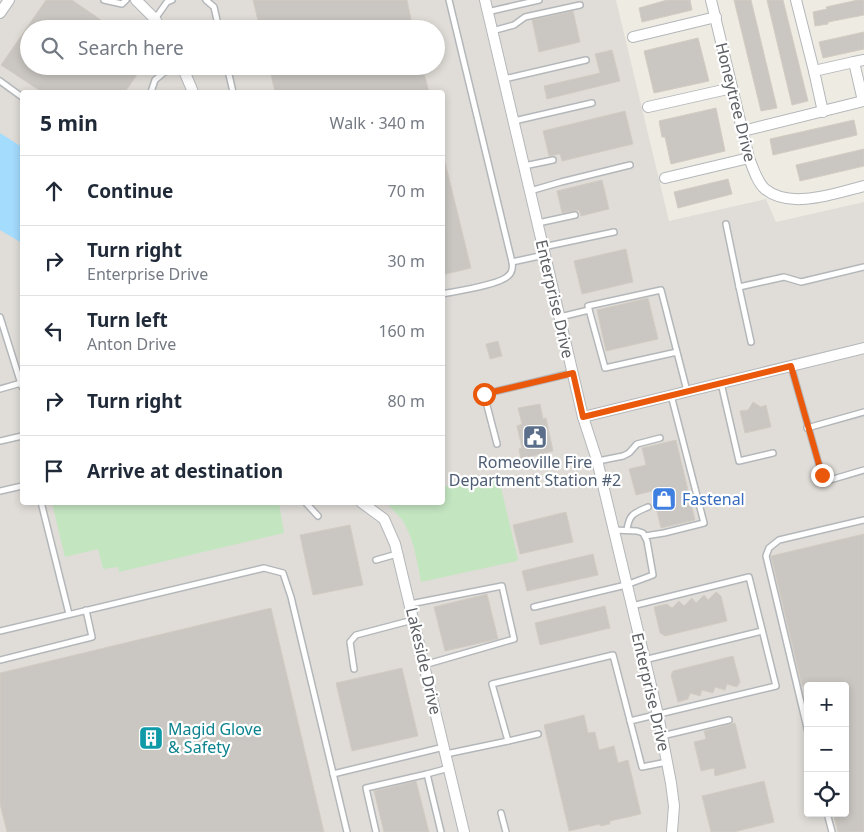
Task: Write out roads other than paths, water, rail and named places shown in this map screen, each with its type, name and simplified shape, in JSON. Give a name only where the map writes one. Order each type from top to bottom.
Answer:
[{"type":"street","points":[[0,13],[9,0]]},
{"type":"street","points":[[136,0],[155,19]]},
{"type":"street","name":"Enterprise Drive","points":[[484,0],[583,417],[598,461],[658,715],[674,806],[672,832]]},
{"type":"street","name":"Honeytree Drive","points":[[711,0],[749,158],[756,176],[765,189],[781,197],[796,200],[864,186]]},
{"type":"street","points":[[797,0],[823,112]]},
{"type":"street","points":[[633,38],[716,17]]},
{"type":"street","points":[[743,131],[863,104],[859,61],[814,72]]},
{"type":"street","points":[[186,75],[192,90]]},
{"type":"street","points":[[648,108],[732,88]]},
{"type":"street","points":[[665,178],[749,158]]},
{"type":"street","points":[[583,417],[864,350]]},
{"type":"street","name":"Lakeside Drive","points":[[364,505],[384,519],[395,544],[464,832]]},
{"type":"lane","points":[[104,0],[122,4],[126,0]]},
{"type":"lane","points":[[155,19],[167,2],[172,0]]},
{"type":"lane","points":[[206,0],[214,8],[217,20]]},
{"type":"lane","points":[[445,293],[499,281],[509,276],[513,268],[449,0]]},
{"type":"lane","points":[[487,12],[539,0]]},
{"type":"lane","points":[[492,31],[514,25],[525,18],[580,5]]},
{"type":"lane","points":[[503,79],[586,60]]},
{"type":"lane","points":[[152,90],[155,80],[161,75]]},
{"type":"lane","points":[[230,75],[233,90]]},
{"type":"lane","points":[[0,81],[20,95]]},
{"type":"lane","points":[[513,121],[592,104]]},
{"type":"lane","points":[[524,166],[553,160]]},
{"type":"lane","points":[[530,191],[630,165]]},
{"type":"lane","points":[[538,223],[574,215]]},
{"type":"lane","points":[[726,224],[751,342]]},
{"type":"lane","points":[[512,262],[544,251],[614,232]]},
{"type":"lane","points":[[739,286],[784,277],[801,282],[864,267]]},
{"type":"lane","points":[[677,352],[605,368],[588,306],[661,290],[677,352],[687,391]]},
{"type":"lane","points":[[560,318],[589,310]]},
{"type":"lane","points":[[0,317],[20,379]]},
{"type":"lane","points":[[791,366],[807,428],[822,475],[830,480],[864,470]]},
{"type":"lane","points":[[497,444],[484,394],[573,373]]},
{"type":"lane","points":[[721,383],[739,461],[773,453]]},
{"type":"lane","points":[[0,389],[20,385]]},
{"type":"lane","points":[[646,538],[704,523],[671,395]]},
{"type":"lane","points":[[807,428],[864,412]]},
{"type":"lane","points":[[0,441],[20,436]]},
{"type":"lane","points":[[598,461],[623,456],[629,453],[637,444],[660,438]]},
{"type":"lane","points":[[0,492],[20,487]]},
{"type":"lane","points":[[42,505],[68,614]]},
{"type":"lane","points":[[308,505],[318,516]]},
{"type":"lane","points":[[627,530],[631,515],[648,507]]},
{"type":"lane","points":[[807,727],[766,556],[769,548],[779,540],[864,520]]},
{"type":"lane","points":[[534,607],[626,585],[653,575],[646,538],[643,533],[614,530]]},
{"type":"lane","points":[[376,560],[398,554]]},
{"type":"lane","points":[[0,631],[264,568],[283,573],[347,832]]},
{"type":"lane","points":[[630,721],[776,686],[749,577],[631,606]]},
{"type":"lane","points":[[410,604],[502,586],[504,594],[514,639],[424,665]]},
{"type":"lane","points":[[0,660],[92,637],[86,610]]},
{"type":"lane","points":[[354,669],[350,642],[356,635],[414,620]]},
{"type":"lane","points":[[644,660],[762,630]]},
{"type":"lane","points":[[508,741],[492,684],[613,655],[642,767],[667,762]]},
{"type":"lane","points":[[662,736],[729,720]]},
{"type":"lane","points":[[333,774],[445,750],[508,741],[538,734]]},
{"type":"lane","points":[[376,832],[366,788],[449,768]]},
{"type":"lane","points":[[427,774],[441,832]]},
{"type":"lane","points":[[502,813],[506,832]]},
{"type":"lane","points":[[828,817],[832,832]]},
{"type":"water","points":[[0,133],[20,146],[20,242],[0,230]]},
{"type":"place","name":"Romeoville Fire Department Station #2","points":[[535,437]]},
{"type":"place","name":"Fastenal","points":[[664,499]]},
{"type":"place","name":"Magid Glove & Safety","points":[[151,738]]}]
